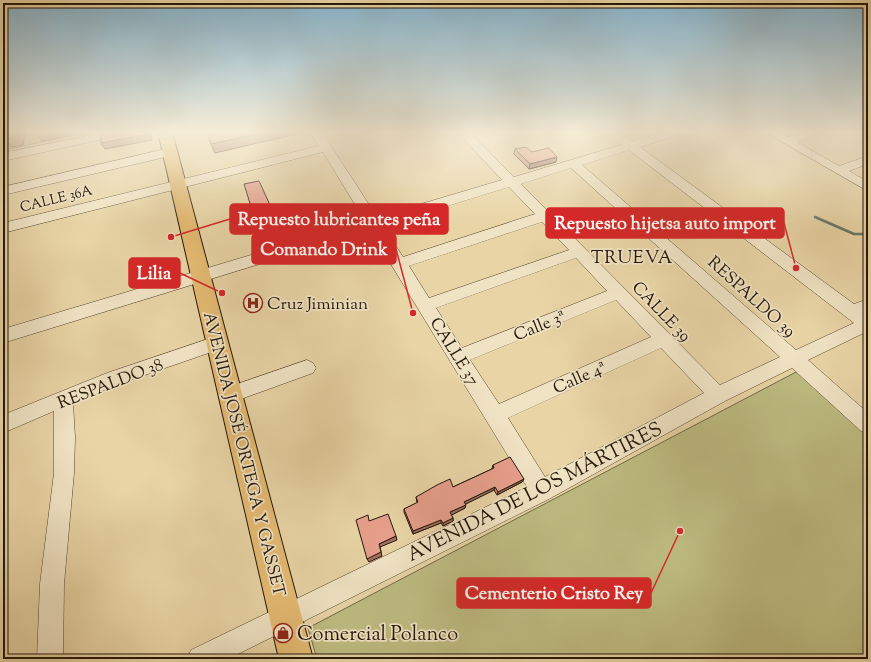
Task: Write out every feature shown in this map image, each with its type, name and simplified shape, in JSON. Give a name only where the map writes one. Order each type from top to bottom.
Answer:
[{"type":"main road","name":"AVENIDA JOSÉ ORTEGA Y GASSET","points":[[172,163],[296,659]]},
{"type":"street","points":[[3,190],[96,163]]},
{"type":"street","name":"CALLE 36A","points":[[3,228],[265,163]]},
{"type":"street","name":"CALLE 37","points":[[336,163],[459,357],[541,491]]},
{"type":"street","name":"CALLE 39","points":[[492,163],[718,395]]},
{"type":"street","points":[[3,336],[577,163]]},
{"type":"street","points":[[656,163],[864,316]]},
{"type":"street","points":[[826,163],[868,187]]},
{"type":"street","points":[[839,170],[860,163]]},
{"type":"street","name":"RESPALDO 39","points":[[574,164],[868,424]]},
{"type":"street","points":[[400,264],[544,216]]},
{"type":"street","points":[[426,305],[579,252]]},
{"type":"street","name":"Calle 3ª","points":[[459,357],[618,293]]},
{"type":"street","name":"AVENIDA DE LOS MÁRTIRES","points":[[200,659],[541,491],[718,395],[794,358],[864,316]]},
{"type":"street","name":"Calle 4ª","points":[[495,415],[663,339]]},
{"type":"street","name":"RESPALDO 38","points":[[3,424],[63,401],[113,378],[217,343]]},
{"type":"street","points":[[230,395],[307,368]]},
{"type":"street","points":[[50,659],[52,584],[64,473],[66,437],[63,401]]},
{"type":"shaded area","points":[[798,371],[868,435],[868,659],[317,659],[308,628]]},
{"type":"building","points":[[259,181],[270,205],[252,210],[244,184]]},
{"type":"building","points":[[510,457],[524,479],[498,492],[495,487],[464,502],[466,505],[450,512],[453,518],[443,523],[441,520],[413,531],[404,509],[418,502],[416,497],[450,479],[453,487],[494,468],[493,465]]},
{"type":"building","points":[[388,514],[396,536],[379,544],[381,552],[367,559],[356,520],[368,515],[369,521]]},
{"type":"waterway","points":[[815,217],[854,234],[868,234]]},
{"type":"place","name":"Repuesto lubricantes peña","points":[[171,237]]},
{"type":"place","name":"Repuesto hijetsa auto import","points":[[796,268]]},
{"type":"place","name":"Lilia","points":[[222,293]]},
{"type":"place","name":"Cruz Jiminian","points":[[253,303]]},
{"type":"place","name":"Comando Drink","points":[[413,313]]},
{"type":"place","name":"Cementerio Cristo Rey","points":[[680,531]]},
{"type":"place","name":"Comercial Polanco","points":[[283,633]]},
{"type":"district","name":"TRUEVA","points":[[632,257]]}]
